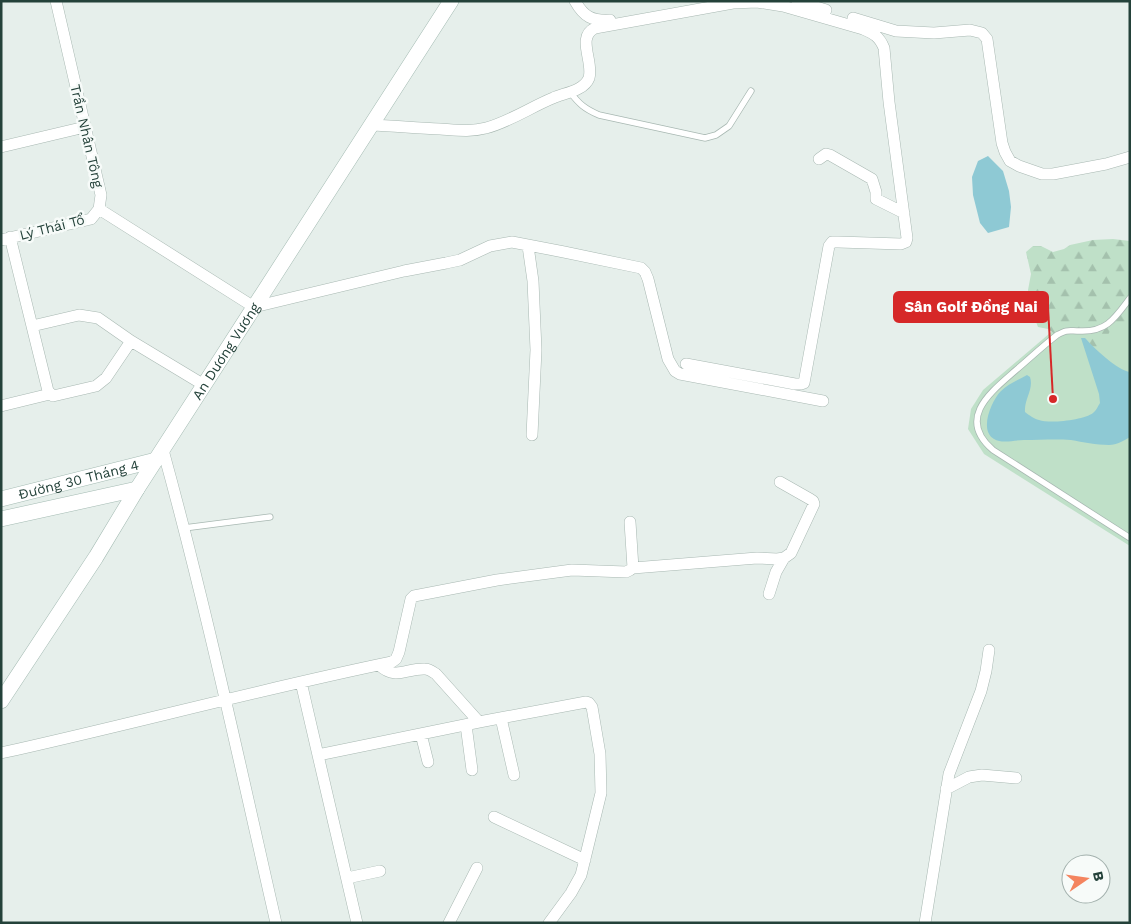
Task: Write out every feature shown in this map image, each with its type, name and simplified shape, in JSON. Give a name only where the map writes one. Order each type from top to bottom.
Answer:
[{"type":"street","name":"Trần Nhân Tông","points":[[56,1],[101,195],[99,209]]},
{"type":"street","name":"An Dương Vương","points":[[1,701],[96,557],[137,489],[451,1]]},
{"type":"street","points":[[575,1],[587,16],[596,20],[609,20],[713,1]]},
{"type":"street","points":[[797,1],[891,29],[934,33],[970,30],[982,33],[987,39],[1002,143],[1010,161],[1019,166],[1042,174],[1062,173],[1130,157]]},
{"type":"street","points":[[371,125],[474,130],[495,125],[547,100],[583,86],[588,78],[589,71],[586,36],[595,28],[733,3],[757,2],[783,6],[863,28],[874,34],[881,40],[884,48],[906,242],[901,244],[832,242],[829,246],[804,382],[801,384],[686,364]]},
{"type":"street","points":[[1,147],[85,127]]},
{"type":"street","points":[[819,159],[826,154],[872,180],[876,192],[876,200],[871,211]]},
{"type":"street","points":[[876,200],[904,213]]},
{"type":"street","points":[[99,209],[254,307],[404,271],[460,260],[490,246],[512,242],[641,268],[648,279],[668,360],[674,371],[680,374],[823,401]]},
{"type":"street","name":"Lý Thái Tổ","points":[[6,238],[91,219],[99,209]]},
{"type":"street","points":[[6,238],[50,394]]},
{"type":"street","points":[[528,246],[533,281],[536,350],[532,434]]},
{"type":"street","points":[[32,326],[79,315],[98,318],[131,341],[204,385]]},
{"type":"street","points":[[1,406],[50,394],[53,396],[96,386],[106,378],[131,341]]},
{"type":"street","points":[[159,455],[184,528],[276,923]]},
{"type":"street","name":"Đường 30 Tháng 4","points":[[1,499],[159,455]]},
{"type":"street","points":[[769,594],[776,572],[784,558],[791,553],[814,504],[810,499],[780,482]]},
{"type":"street","name":"Đường 30 Tháng 4","points":[[1,519],[137,489]]},
{"type":"street","points":[[630,522],[633,568]]},
{"type":"street","points":[[1,753],[345,671],[392,662],[396,659],[411,599],[414,596],[497,580],[572,570],[626,572],[633,568],[757,558],[784,558]]},
{"type":"street","points":[[925,923],[949,774],[981,691],[989,650]]},
{"type":"street","points":[[379,665],[390,672],[400,673],[424,669],[436,674],[479,722]]},
{"type":"street","points":[[301,682],[357,923]]},
{"type":"street","points":[[318,755],[586,702],[591,704],[600,754],[601,793],[580,875],[571,893],[549,923]]},
{"type":"street","points":[[501,718],[514,775]]},
{"type":"street","points":[[466,725],[472,770]]},
{"type":"street","points":[[421,734],[428,762]]},
{"type":"street","points":[[946,789],[969,778],[982,775],[1016,778]]},
{"type":"street","points":[[494,817],[585,860]]},
{"type":"street","points":[[449,923],[477,868]]},
{"type":"street","points":[[347,878],[380,870]]},
{"type":"lane","points":[[570,92],[578,103],[587,110],[599,115],[705,138],[716,135],[729,126],[751,91]]},
{"type":"lane","points":[[1130,298],[1110,323],[1098,330],[1065,330],[1057,335],[986,397],[977,415],[977,422],[978,430],[986,444],[993,450],[1130,538]]},
{"type":"lane","points":[[184,528],[270,517]]},
{"type":"green space","points":[[1113,239],[1130,241],[1130,317],[1121,325],[1111,329],[1101,353],[1084,339],[1070,337],[1062,339],[1048,329],[1038,327],[1029,304],[1028,290],[1031,274],[1026,252],[1033,246],[1041,246],[1053,252],[1070,245],[1093,240]]},
{"type":"green space","points":[[1130,265],[1130,546],[984,454],[968,429],[971,409],[983,390]]},
{"type":"water","points":[[988,156],[1003,171],[1009,191],[1011,207],[1009,227],[988,233],[980,223],[973,195],[972,177],[978,161]]},
{"type":"water","points":[[1081,338],[1085,338],[1119,368],[1130,372],[1130,437],[1117,444],[1109,445],[1071,440],[1001,441],[994,439],[987,430],[990,408],[1001,391],[1027,375],[1030,377],[1031,386],[1025,412],[1033,418],[1051,422],[1067,421],[1082,418],[1094,412],[1100,403],[1099,394]]},
{"type":"place","name":"Sân Golf Đồng Nai","points":[[1053,399]]}]
